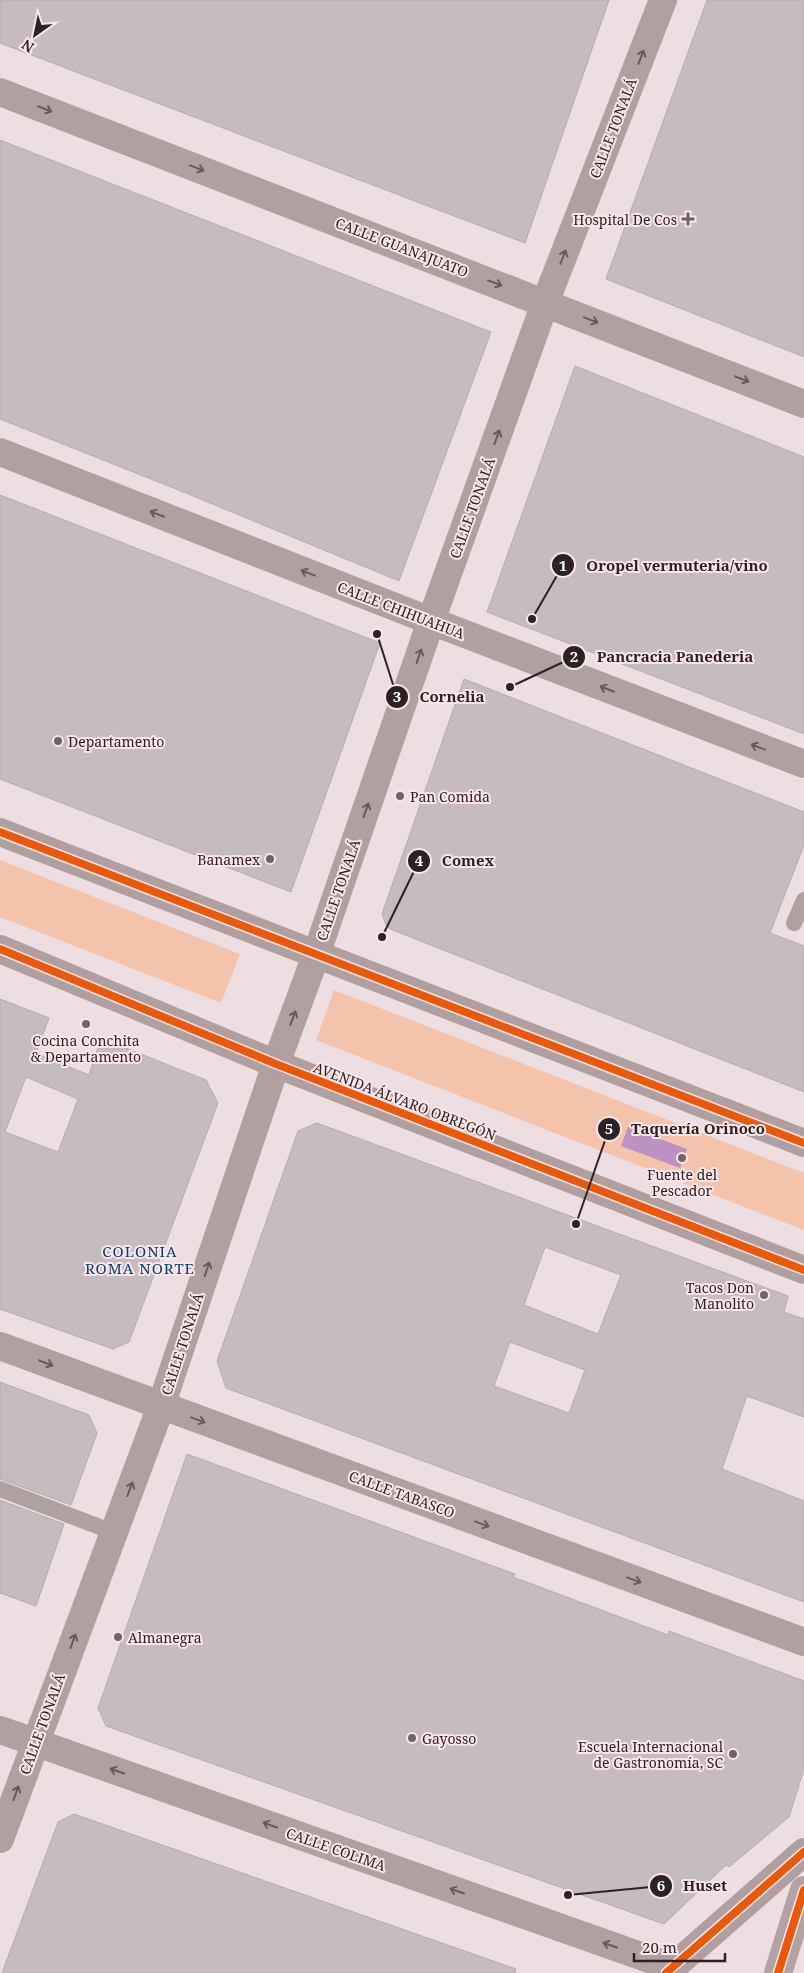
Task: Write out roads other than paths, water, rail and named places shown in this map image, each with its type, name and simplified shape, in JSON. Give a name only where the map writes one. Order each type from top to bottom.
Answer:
[{"type":"main road","points":[[0,832],[804,1143]]},
{"type":"main road","name":"AVENIDA ÁLVARO OBREGÓN","points":[[0,949],[276,1064],[804,1270]]},
{"type":"main road","points":[[669,1970],[804,1852]]},
{"type":"main road","points":[[761,1973],[789,1954],[804,1890]]},
{"type":"street","name":"CALLE TONALÁ","points":[[0,1839],[161,1406],[276,1064],[545,302],[663,0]]},
{"type":"street","name":"CALLE GUANAJUATO","points":[[0,92],[804,404]]},
{"type":"street","name":"CALLE CHIHUAHUA","points":[[0,452],[431,621],[804,764]]},
{"type":"street","name":"CALLE TABASCO","points":[[0,1346],[804,1642]]},
{"type":"street","name":"CALLE COLIMA","points":[[0,1730],[669,1970]]},
{"type":"lane","points":[[794,923],[804,900]]},
{"type":"lane","points":[[0,1488],[113,1532]]},
{"type":"place","name":"Hospital De Cos","points":[[688,219]]},
{"type":"place","name":"Oropel vermuteria/vino","points":[[532,619]]},
{"type":"place","name":"Cornelia","points":[[377,634]]},
{"type":"place","name":"Pancracia Panederia","points":[[510,687]]},
{"type":"place","name":"Departamento","points":[[58,741]]},
{"type":"place","name":"Pan Comida","points":[[400,796]]},
{"type":"place","name":"Banamex","points":[[270,859]]},
{"type":"place","name":"Comex","points":[[382,937]]},
{"type":"place","name":"Cocina Conchita & Departamento","points":[[86,1024]]},
{"type":"place","name":"Fuente del Pescador","points":[[682,1158]]},
{"type":"place","name":"Taquería Orinoco","points":[[576,1224]]},
{"type":"place","name":"Tacos Don Manolito","points":[[764,1295]]},
{"type":"place","name":"Almanegra","points":[[118,1637]]},
{"type":"place","name":"Gayosso","points":[[412,1738]]},
{"type":"place","name":"Escuela Internacional de Gastronomía, SC","points":[[733,1754]]},
{"type":"place","name":"Huset","points":[[568,1895]]},
{"type":"district","name":"COLONIA ROMA NORTE","points":[[140,1260]]}]
